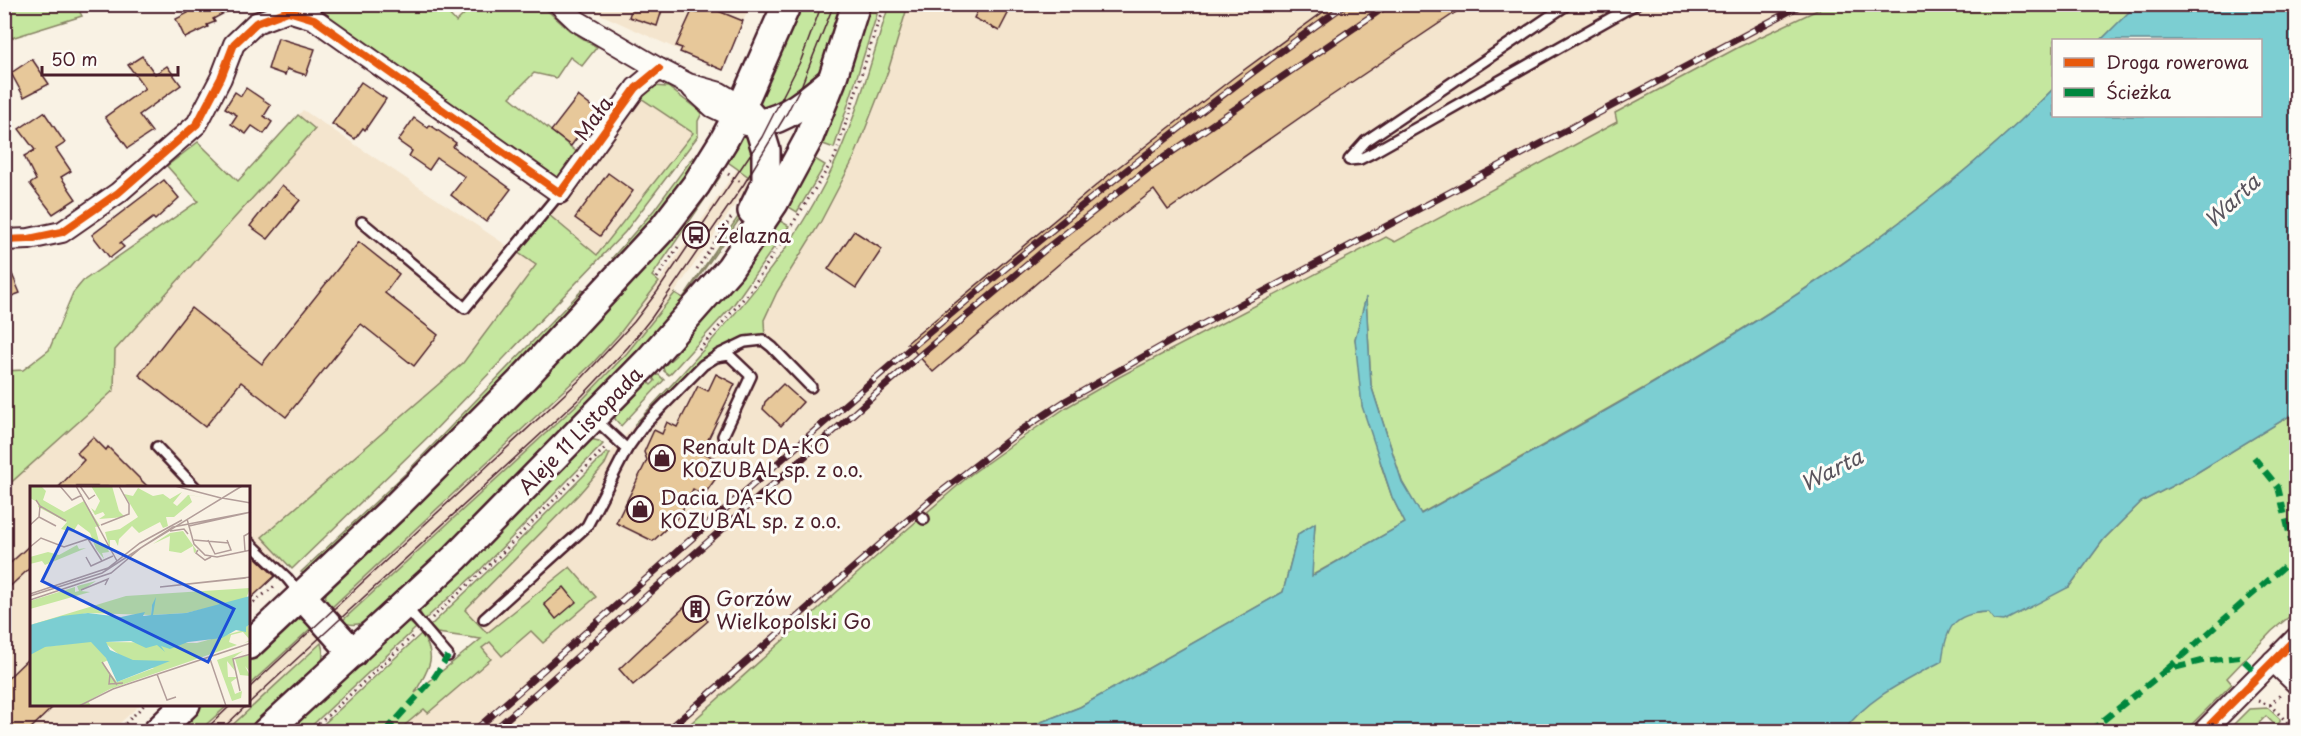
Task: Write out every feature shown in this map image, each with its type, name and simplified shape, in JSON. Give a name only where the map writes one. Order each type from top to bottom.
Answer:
[{"type":"main road","points":[[250,644],[294,587],[394,508],[521,381],[643,252],[696,185],[745,116],[787,4]]},
{"type":"main road","name":"Aleje 11 Listopada","points":[[266,732],[455,558],[649,360],[698,286],[730,268],[774,203],[808,140],[832,80],[856,4]]},
{"type":"main road","points":[[745,116],[787,113],[812,97],[832,80]]},
{"type":"main road","points":[[698,286],[718,261],[754,206],[766,182],[766,150],[745,116]]},
{"type":"main road","points":[[294,587],[353,653]]},
{"type":"main road","points":[[157,732],[185,706]]},
{"type":"street","points":[[559,4],[577,21],[659,69],[688,84],[720,93],[745,116]]},
{"type":"street","points":[[4,240],[29,239],[62,232],[118,193],[197,124],[221,78],[234,44],[256,23],[288,11],[314,19],[560,193]]},
{"type":"street","name":"Mała","points":[[560,193],[636,88],[659,69]]},
{"type":"street","points":[[2203,732],[2296,638]]},
{"type":"street","points":[[2273,661],[2296,683]]},
{"type":"lane","points":[[1568,4],[1366,141],[1349,160],[1360,159],[1372,153],[1636,4]]},
{"type":"lane","points":[[362,222],[465,308],[560,193]]},
{"type":"lane","points":[[484,619],[587,526],[627,449],[644,425],[703,365],[745,342],[763,340],[811,387]]},
{"type":"lane","points":[[716,357],[729,356],[751,376],[723,436]]},
{"type":"lane","points":[[593,417],[627,449]]},
{"type":"lane","points":[[157,447],[194,486]]},
{"type":"lane","points":[[250,543],[294,587]]},
{"type":"lane","points":[[405,605],[448,656]]},
{"type":"path","points":[[698,286],[733,215]]},
{"type":"path","points":[[250,605],[258,597],[294,587]]},
{"type":"path","points":[[2255,700],[2270,705],[2296,731]]},
{"type":"path","points":[[117,732],[144,706]]},
{"type":"shaded area","points":[[580,5],[754,5],[747,12],[723,70]]},
{"type":"shaded area","points":[[908,5],[1828,5],[1739,47],[1615,113],[1617,122],[1395,242],[1386,237],[1119,377],[1067,407],[970,475],[681,731],[379,732],[487,634],[465,610],[579,494],[634,425],[704,357],[718,348],[743,340],[764,321],[777,292],[820,223],[868,125],[888,71]]},
{"type":"shaded area","points":[[641,98],[693,133],[596,255],[549,215],[571,190]]},
{"type":"shaded area","points":[[303,110],[536,265],[463,363],[262,537],[286,564],[250,599],[250,486],[30,486],[30,706],[139,706],[111,731],[5,731],[4,414],[79,368],[238,181]]},
{"type":"shaded area","points":[[737,169],[752,179],[665,307],[627,353],[584,398],[225,731],[199,732],[227,706],[250,706],[250,684],[571,385],[642,306]]},
{"type":"green space","points":[[5,4],[76,5],[82,16],[5,40]]},
{"type":"green space","points":[[310,5],[441,5],[456,22],[474,5],[541,5],[569,30],[597,47],[582,66],[570,57],[556,78],[534,73],[510,97],[578,153],[559,177],[546,176]]},
{"type":"green space","points":[[797,5],[844,5],[828,54],[811,87],[765,111],[759,107],[757,102]]},
{"type":"green space","points":[[865,5],[880,5],[834,148],[823,144],[815,159],[825,165],[797,212],[784,204]]},
{"type":"green space","points":[[889,5],[908,5],[888,71],[854,158],[820,223],[777,292],[764,320],[765,339],[733,344],[704,357],[634,425],[747,299],[797,230],[819,194],[846,138]]},
{"type":"green space","points":[[1828,5],[2137,5],[2102,39],[2052,39],[2052,90],[1983,154],[1910,215],[1752,323],[1670,373],[1420,514],[1402,482],[1371,385],[1366,299],[1355,339],[1381,465],[1392,497],[1405,523],[1311,576],[1315,524],[1298,534],[1283,592],[1080,707],[1018,731],[681,732],[970,475],[1067,407],[1119,377],[1386,237],[1395,242],[1617,122],[1615,113],[1739,47]]},
{"type":"green space","points":[[652,86],[668,87],[702,113],[698,121],[698,136],[625,232],[432,433],[292,569],[262,537],[463,363],[536,265],[517,252],[549,215],[597,255],[693,133],[641,98]]},
{"type":"green space","points":[[298,115],[315,129],[115,350],[114,390],[5,488],[5,371],[23,370],[49,350],[73,293],[83,281],[198,201],[167,166],[198,142],[238,181]]},
{"type":"green space","points":[[748,129],[759,184],[725,160],[741,132]]},
{"type":"green space","points":[[693,157],[700,161],[618,264],[612,258],[654,210]]},
{"type":"green space","points":[[715,174],[720,177],[652,276],[659,282],[620,333],[593,363],[331,608],[325,598],[328,586]]},
{"type":"green space","points":[[751,198],[753,200],[672,315],[633,361],[485,514],[374,618],[354,624],[342,621],[584,398],[627,353],[675,293],[683,298]]},
{"type":"green space","points":[[775,218],[789,226],[734,304],[669,375],[663,367],[676,355],[672,351]]},
{"type":"green space","points":[[582,290],[587,296],[309,576],[301,572],[405,474]]},
{"type":"green space","points":[[659,375],[664,380],[621,426],[615,419],[615,411],[641,383],[644,386],[648,382],[651,385],[655,381],[653,378]]},
{"type":"green space","points":[[2296,412],[2296,611],[2272,631],[2227,678],[2232,684],[2185,731],[1787,732],[1953,615],[1988,612],[2069,587],[2104,539],[2141,502],[2193,475]]},
{"type":"green space","points":[[590,439],[603,444],[481,569],[424,620],[419,604]]},
{"type":"green space","points":[[606,453],[610,453],[605,464],[579,494],[465,610],[487,633],[570,567],[596,597],[543,643],[531,631],[502,656],[490,642],[482,648],[491,659],[428,713],[424,709],[405,725],[410,731],[315,732],[421,634],[430,651],[430,658],[427,671],[415,693],[481,639],[437,633],[430,626],[509,551]]},
{"type":"green space","points":[[301,619],[311,628],[250,684],[250,657],[279,629]]},
{"type":"green space","points":[[404,621],[416,628],[306,731],[280,732]]},
{"type":"green space","points":[[321,643],[322,659],[315,674],[252,731],[225,732]]},
{"type":"green space","points":[[199,706],[227,706],[199,731],[171,732]]},
{"type":"green space","points":[[2268,708],[2280,719],[2276,726],[2266,716],[2251,731],[2227,731],[2249,709]]},
{"type":"water","name":"Warta","points":[[2137,4],[2296,5],[2296,412],[2193,475],[2141,502],[2104,539],[2069,587],[2004,621],[1994,620],[1988,612],[1976,613],[1959,620],[1949,632],[1942,661],[1876,699],[1853,719],[1844,731],[1018,731],[1080,707],[1283,592],[1298,534],[1315,523],[1312,576],[1405,523],[1392,497],[1362,406],[1355,339],[1366,297],[1371,385],[1402,482],[1421,514],[1670,373],[1833,271],[1910,214],[1984,154],[2052,90],[2052,117],[2262,117],[2262,39],[2102,39]]},
{"type":"building","points":[[184,4],[241,4],[213,19],[215,22],[207,25],[208,27],[185,38],[176,19],[188,13]]},
{"type":"building","points":[[633,4],[656,4],[663,7],[657,26],[629,17]]},
{"type":"building","points":[[701,4],[743,21],[723,70],[680,52],[682,48],[676,46],[692,11],[697,13]]},
{"type":"building","points":[[981,4],[1013,4],[999,31],[974,18]]},
{"type":"building","points":[[1334,4],[1468,4],[1325,100],[1168,210],[1154,190],[1066,258],[933,372],[907,343],[1111,173],[1233,78]]},
{"type":"building","points":[[278,38],[315,49],[306,75],[287,69],[285,75],[268,69]]},
{"type":"building","points":[[142,56],[155,74],[167,66],[181,85],[139,115],[152,132],[128,148],[105,117],[145,88],[128,65]]},
{"type":"building","points":[[32,59],[49,84],[24,97],[11,73]]},
{"type":"building","points":[[361,82],[386,99],[365,130],[363,128],[355,139],[332,124]]},
{"type":"building","points":[[246,88],[271,105],[264,116],[272,122],[264,134],[252,126],[246,134],[231,124],[237,115],[225,108],[235,92],[241,96]]},
{"type":"building","points":[[578,96],[597,111],[571,146],[551,131]]},
{"type":"building","points":[[44,112],[65,143],[56,149],[71,171],[61,177],[76,199],[53,214],[30,184],[36,180],[24,156],[35,150],[19,129]]},
{"type":"building","points":[[414,118],[428,128],[430,125],[456,143],[453,147],[511,189],[486,222],[451,195],[465,177],[437,158],[429,170],[409,156],[412,151],[398,141]]},
{"type":"building","points":[[608,173],[633,191],[600,236],[575,218]]},
{"type":"building","points":[[164,180],[179,198],[155,220],[153,218],[120,243],[124,247],[110,258],[92,235]]},
{"type":"building","points":[[282,185],[300,200],[268,239],[250,226]]},
{"type":"building","points":[[854,231],[882,249],[856,288],[828,269]]},
{"type":"building","points":[[359,242],[399,274],[385,293],[438,335],[414,366],[361,324],[286,417],[241,382],[205,427],[139,375],[191,308],[262,364]]},
{"type":"building","points":[[4,255],[20,293],[4,299]]},
{"type":"building","points":[[716,374],[735,384],[702,452],[726,464],[704,495],[693,489],[680,515],[653,541],[616,523],[647,460],[644,452],[654,430],[662,434],[667,422],[677,427],[698,386],[708,391]]},
{"type":"building","points":[[783,384],[803,402],[781,426],[763,409],[765,402]]},
{"type":"building","points":[[93,437],[106,450],[108,447],[147,486],[60,486],[84,460],[77,453]]},
{"type":"building","points":[[30,545],[30,568],[4,592],[4,569]]},
{"type":"building","points":[[250,552],[275,576],[250,599]]},
{"type":"building","points":[[564,587],[576,602],[556,619],[544,604]]},
{"type":"building","points":[[695,597],[708,612],[704,616],[708,621],[633,685],[619,669]]},
{"type":"building","points":[[30,657],[30,706],[54,706],[27,732],[4,732],[4,682]]},
{"type":"tram line","points":[[250,687],[583,377],[634,322],[657,292],[762,137],[801,60],[822,4]]},
{"type":"tram line","points":[[250,702],[582,396],[628,347],[652,317],[744,184],[787,113],[802,84],[834,4]]},
{"type":"tram line","points":[[203,732],[230,706]]},
{"type":"tram line","points":[[219,732],[246,706]]},
{"type":"railway","points":[[473,732],[793,450],[1009,266],[1231,88],[1346,4]]},
{"type":"railway","points":[[492,732],[919,356],[1047,248],[1153,165],[1389,4]]},
{"type":"railway","points":[[666,732],[933,498],[1020,431],[1067,400],[1171,341],[1803,4]]},
{"type":"marked path","points":[[2166,670],[2295,557],[2278,487],[2253,456]]},
{"type":"marked path","points":[[385,732],[433,679],[448,656]]},
{"type":"marked path","points":[[2089,732],[2166,670],[2202,661],[2240,657],[2259,675]]},
{"type":"cycle path","points":[[4,240],[29,239],[62,232],[118,193],[197,124],[221,78],[234,44],[256,23],[288,11],[314,19],[560,193],[636,88],[659,69]]},
{"type":"cycle path","points":[[2203,732],[2296,638]]},
{"type":"place","name":"Żelazna","points":[[696,235]]},
{"type":"place","name":"Renault DA-KO KOZUBAL sp. z o.o.","points":[[662,458]]},
{"type":"place","name":"Dacia DA-KO KOZUBAL sp. z o.o.","points":[[640,509]]},
{"type":"place","name":"Gorzów Wielkopolski Go","points":[[696,609]]}]
